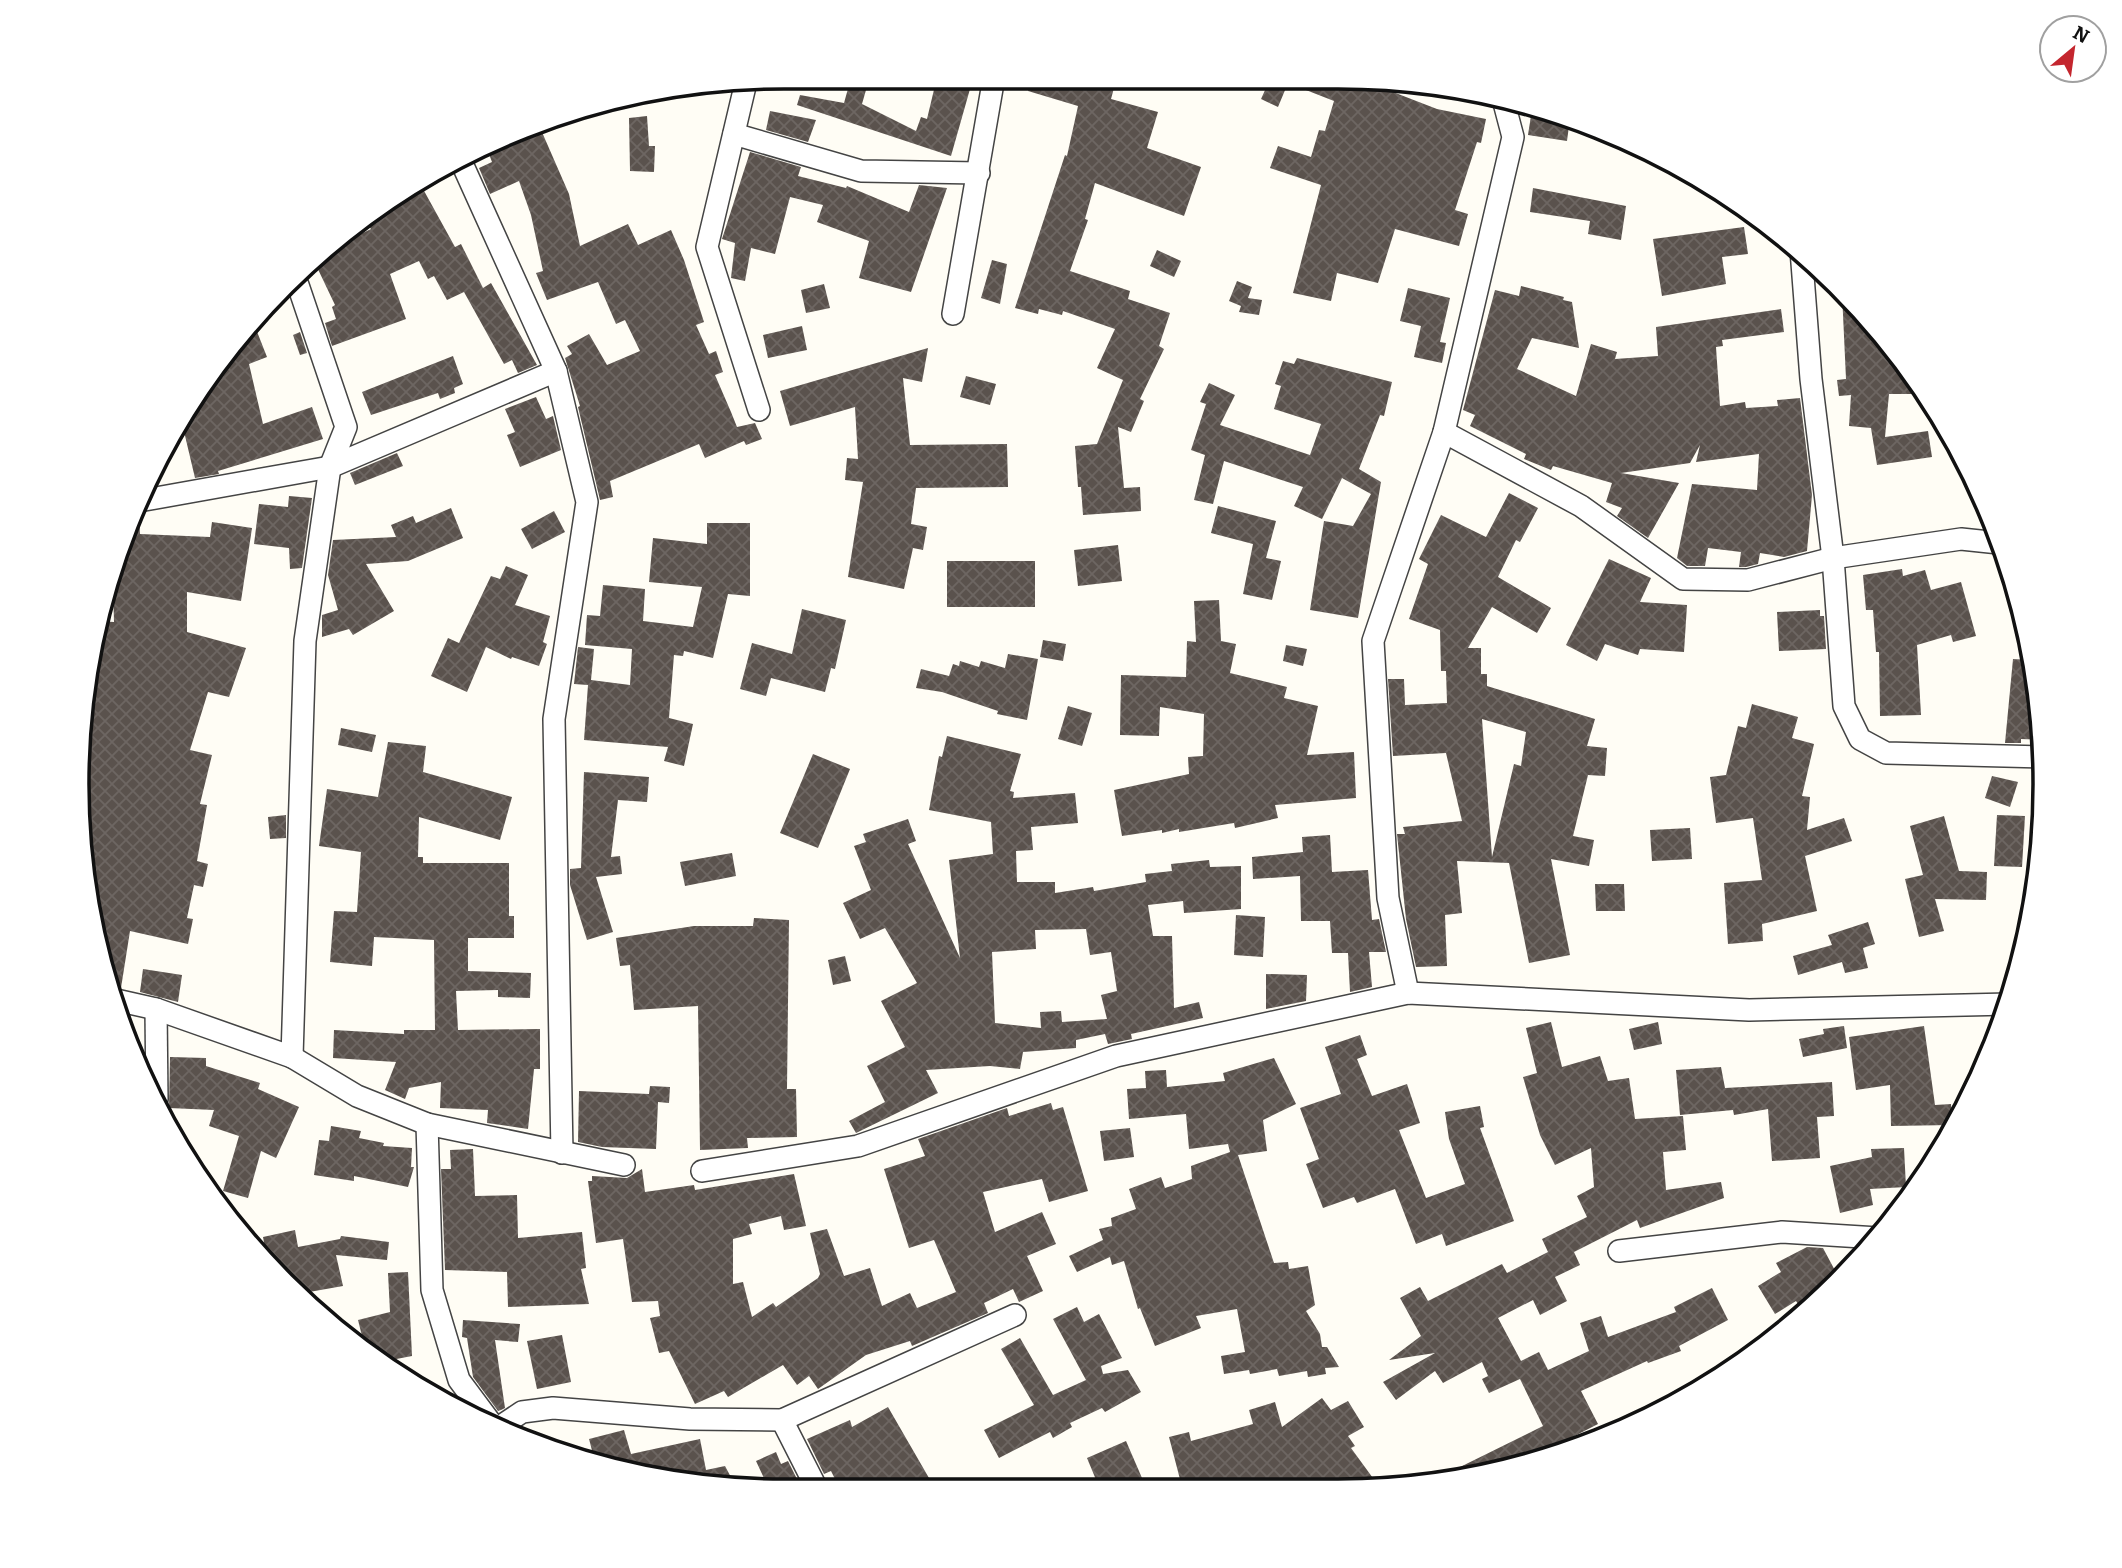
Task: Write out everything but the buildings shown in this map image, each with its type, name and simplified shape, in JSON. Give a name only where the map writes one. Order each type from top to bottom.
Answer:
[{"type":"street","points":[[953,314],[992,89]]},
{"type":"street","points":[[744,91],[706,247],[759,410]]},
{"type":"street","points":[[1408,993],[1388,898],[1373,642],[1444,432],[1513,137],[1506,110]]},
{"type":"street","points":[[734,134],[861,171],[979,173]]},
{"type":"street","points":[[464,168],[556,371],[587,502],[554,719],[562,1153]]},
{"type":"street","points":[[1802,268],[1811,379],[1833,558],[1844,706],[1860,739],[1886,753],[2032,757]]},
{"type":"street","points":[[292,1057],[305,641],[330,467],[346,427],[299,288]]},
{"type":"street","points":[[151,499],[330,467],[556,371]]},
{"type":"street","points":[[1444,432],[1581,506],[1683,579],[1748,580],[1833,558],[1961,539],[1989,542]]},
{"type":"street","points":[[702,1171],[858,1146],[1116,1056],[1408,993],[1749,1010],[1997,1004]]},
{"type":"street","points":[[124,1002],[156,1009],[292,1057],[357,1096],[427,1124],[624,1165]]},
{"type":"street","points":[[156,1009],[157,1082]]},
{"type":"street","points":[[427,1124],[432,1290],[459,1380],[482,1409]]},
{"type":"street","points":[[1619,1251],[1782,1232],[1864,1237]]},
{"type":"street","points":[[507,1421],[522,1412],[553,1408],[690,1419],[782,1420],[1015,1315]]},
{"type":"street","points":[[782,1420],[812,1479]]}]
